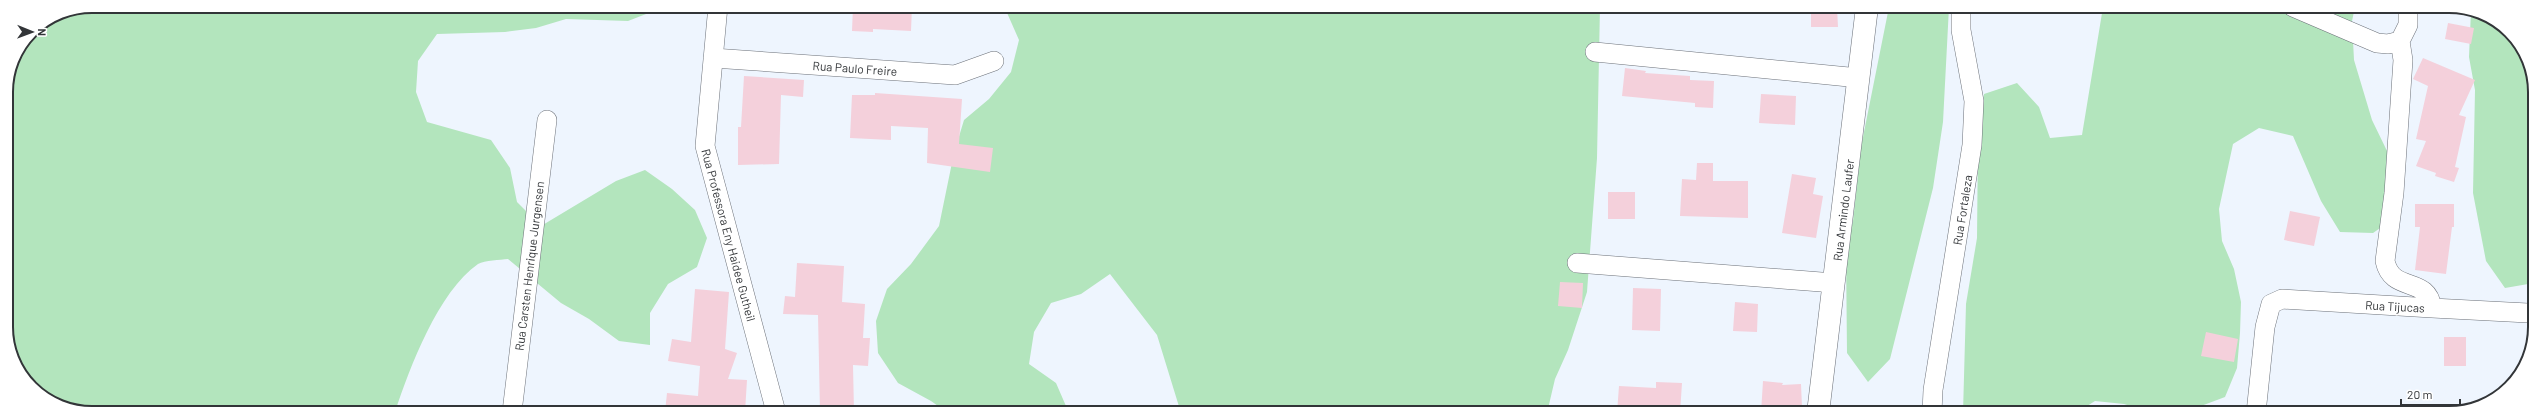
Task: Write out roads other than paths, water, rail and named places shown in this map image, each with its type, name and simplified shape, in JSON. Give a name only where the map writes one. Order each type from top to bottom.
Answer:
[{"type":"street","name":"Rua Professora Eny Haidee Gutheil","points":[[717,13],[705,146],[774,406]]},
{"type":"street","name":"Rua Armindo Laufer","points":[[1819,406],[1866,13]]},
{"type":"street","name":"Rua Fortaleza","points":[[1932,406],[1933,390],[1972,145],[1974,101],[1961,30],[1961,13]]},
{"type":"street","points":[[2307,13],[2377,43],[2388,44],[2400,40],[2408,25],[2408,13]]},
{"type":"street","name":"Rua Tijucas","points":[[2257,406],[2265,327],[2271,304],[2282,299],[2432,308],[2428,293],[2421,289],[2396,281],[2387,270],[2385,262],[2394,193],[2403,60],[2400,40]]},
{"type":"street","points":[[1595,52],[1859,78]]},
{"type":"street","name":"Rua Paulo Freire","points":[[713,58],[956,75],[994,61]]},
{"type":"street","name":"Rua Carsten Henrique Jurgensen","points":[[513,406],[546,120]]},
{"type":"street","points":[[1577,263],[1834,283]]},
{"type":"street","points":[[2432,308],[2528,313]]}]
